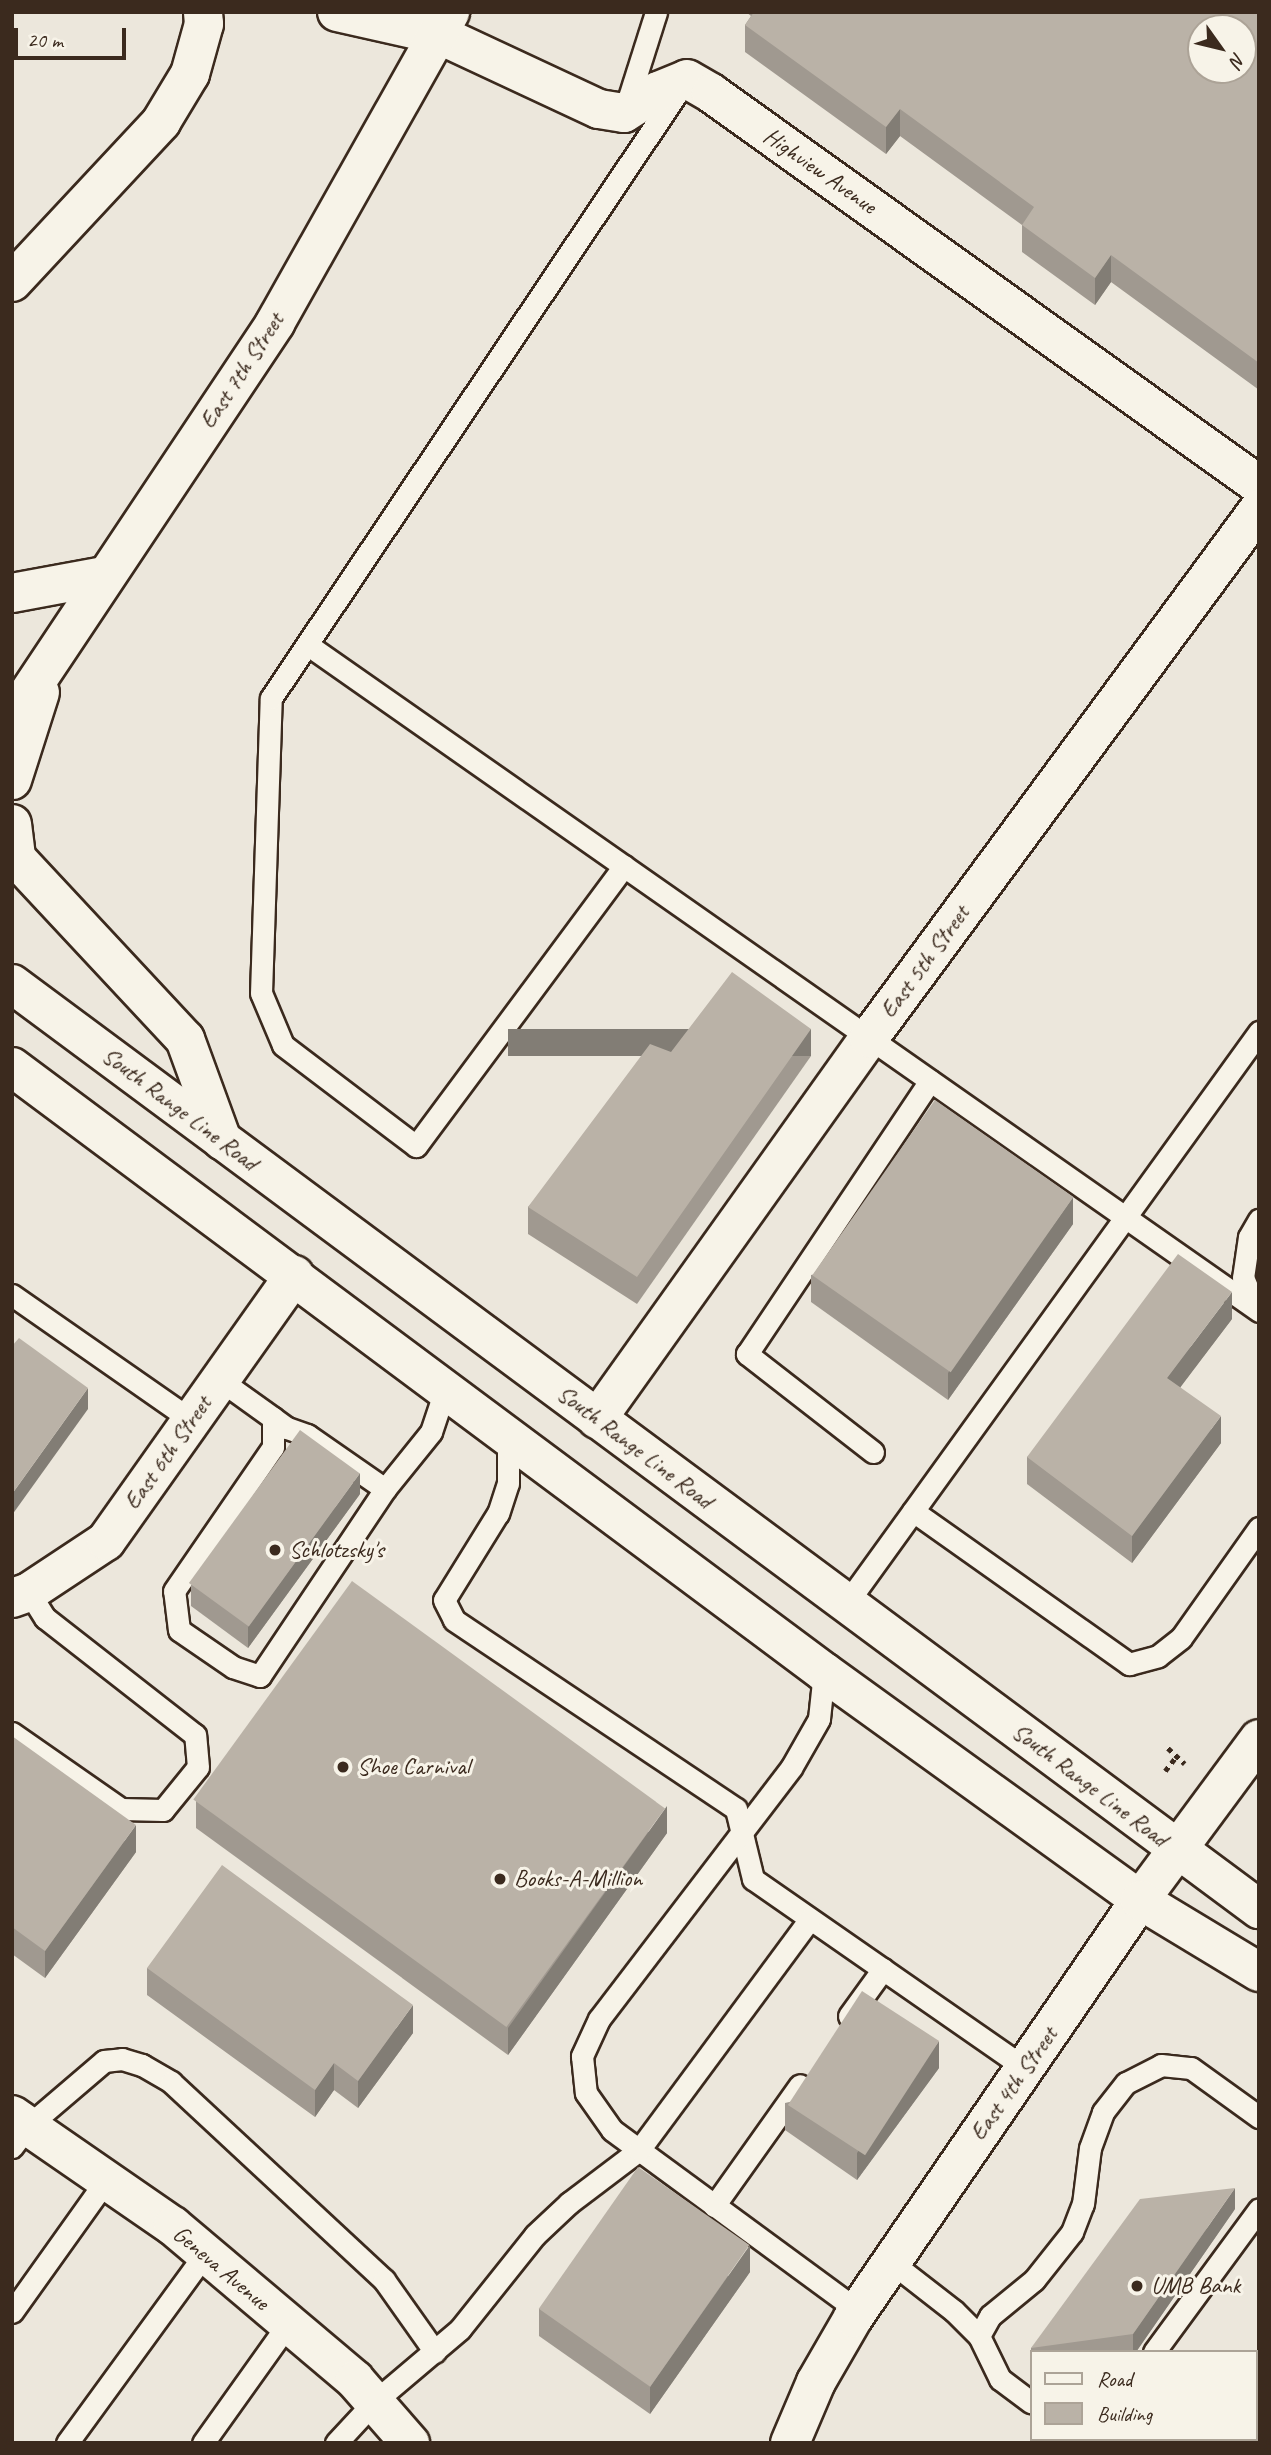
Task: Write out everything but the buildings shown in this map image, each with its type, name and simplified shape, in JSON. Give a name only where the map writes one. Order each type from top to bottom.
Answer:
[{"type":"main road","points":[[12,282],[161,122],[190,74],[204,24],[203,12]]},
{"type":"main road","points":[[338,12],[445,23],[599,109],[624,113],[658,91],[687,79]]},
{"type":"main road","name":"East 7th Street","points":[[12,718],[104,576],[275,323],[445,23]]},
{"type":"main road","name":"Highview Avenue","points":[[687,79],[722,101],[1259,485]]},
{"type":"main road","name":"East 5th Street","points":[[597,1419],[869,1038],[1259,509]]},
{"type":"main road","points":[[12,593],[104,576]]},
{"type":"main road","points":[[12,780],[48,666]]},
{"type":"main road","points":[[12,824],[16,858],[185,1039],[222,1140]]},
{"type":"main road","name":"South Range Line Road","points":[[12,984],[1259,1909]]},
{"type":"main road","points":[[12,1067],[824,1672],[1140,1900],[1259,1972]]},
{"type":"main road","name":"East 6th Street","points":[[21,1595],[106,1541],[294,1275]]},
{"type":"main road","name":"East 4th Street","points":[[790,2443],[816,2382],[858,2311],[1140,1900],[1259,1739]]},
{"type":"main road","name":"Geneva Avenue","points":[[17,2130],[106,2180],[173,2226],[355,2380],[410,2443]]},
{"type":"lane","points":[[624,113],[656,12]]},
{"type":"lane","points":[[624,866],[416,1146],[283,1045],[261,993],[271,698],[687,79]]},
{"type":"lane","points":[[308,645],[1258,1310]]},
{"type":"lane","points":[[846,1604],[1259,1032]]},
{"type":"lane","points":[[873,1452],[747,1354],[930,1081]]},
{"type":"lane","points":[[1258,1310],[1243,1278],[1249,1237],[1259,1220]]},
{"type":"lane","points":[[12,1296],[191,1420]]},
{"type":"lane","points":[[220,1380],[286,1428],[307,1435],[385,1489]]},
{"type":"lane","points":[[274,1418],[273,1447],[174,1591],[179,1630],[233,1667],[260,1676],[385,1489],[431,1432],[445,1390]]},
{"type":"lane","points":[[508,1434],[509,1483],[498,1513],[461,1568],[444,1600],[454,1620],[736,1810],[753,1879],[1025,2068]]},
{"type":"lane","points":[[913,1511],[1129,1664],[1157,1656],[1181,1638],[1259,1528]]},
{"type":"lane","points":[[12,1733],[121,1809],[163,1810],[198,1768],[195,1735],[45,1618],[21,1595]]},
{"type":"lane","points":[[824,1672],[819,1719],[791,1768],[599,2019],[582,2056],[586,2093],[612,2130],[858,2311]]},
{"type":"lane","points":[[336,2443],[374,2402],[460,2329],[535,2235],[569,2203],[639,2150],[810,1919]]},
{"type":"lane","points":[[834,2037],[883,1969]]},
{"type":"lane","points":[[17,2130],[104,2061],[122,2059],[142,2065],[171,2082],[384,2280],[435,2352]]},
{"type":"lane","points":[[979,2336],[990,2316],[1034,2280],[1072,2232],[1083,2204],[1095,2136],[1104,2112],[1126,2083],[1161,2065],[1191,2068],[1259,2117]]},
{"type":"lane","points":[[714,2206],[810,2071]]},
{"type":"lane","points":[[12,2312],[106,2180]]},
{"type":"lane","points":[[1155,2350],[1259,2209]]},
{"type":"lane","points":[[66,2443],[205,2253]]},
{"type":"lane","points":[[891,2262],[918,2281],[979,2336],[1000,2379],[1030,2401]]},
{"type":"lane","points":[[204,2443],[288,2324]]},
{"type":"path","points":[[1168,1748],[1175,1757],[1185,1763]]},
{"type":"path","points":[[1165,1771],[1175,1757]]},
{"type":"place","name":"Schlotzsky's","points":[[275,1550]]},
{"type":"place","name":"Shoe Carnival","points":[[343,1767]]},
{"type":"place","name":"Books-A-Million","points":[[500,1879]]},
{"type":"place","name":"UMB Bank","points":[[1137,2286]]}]
